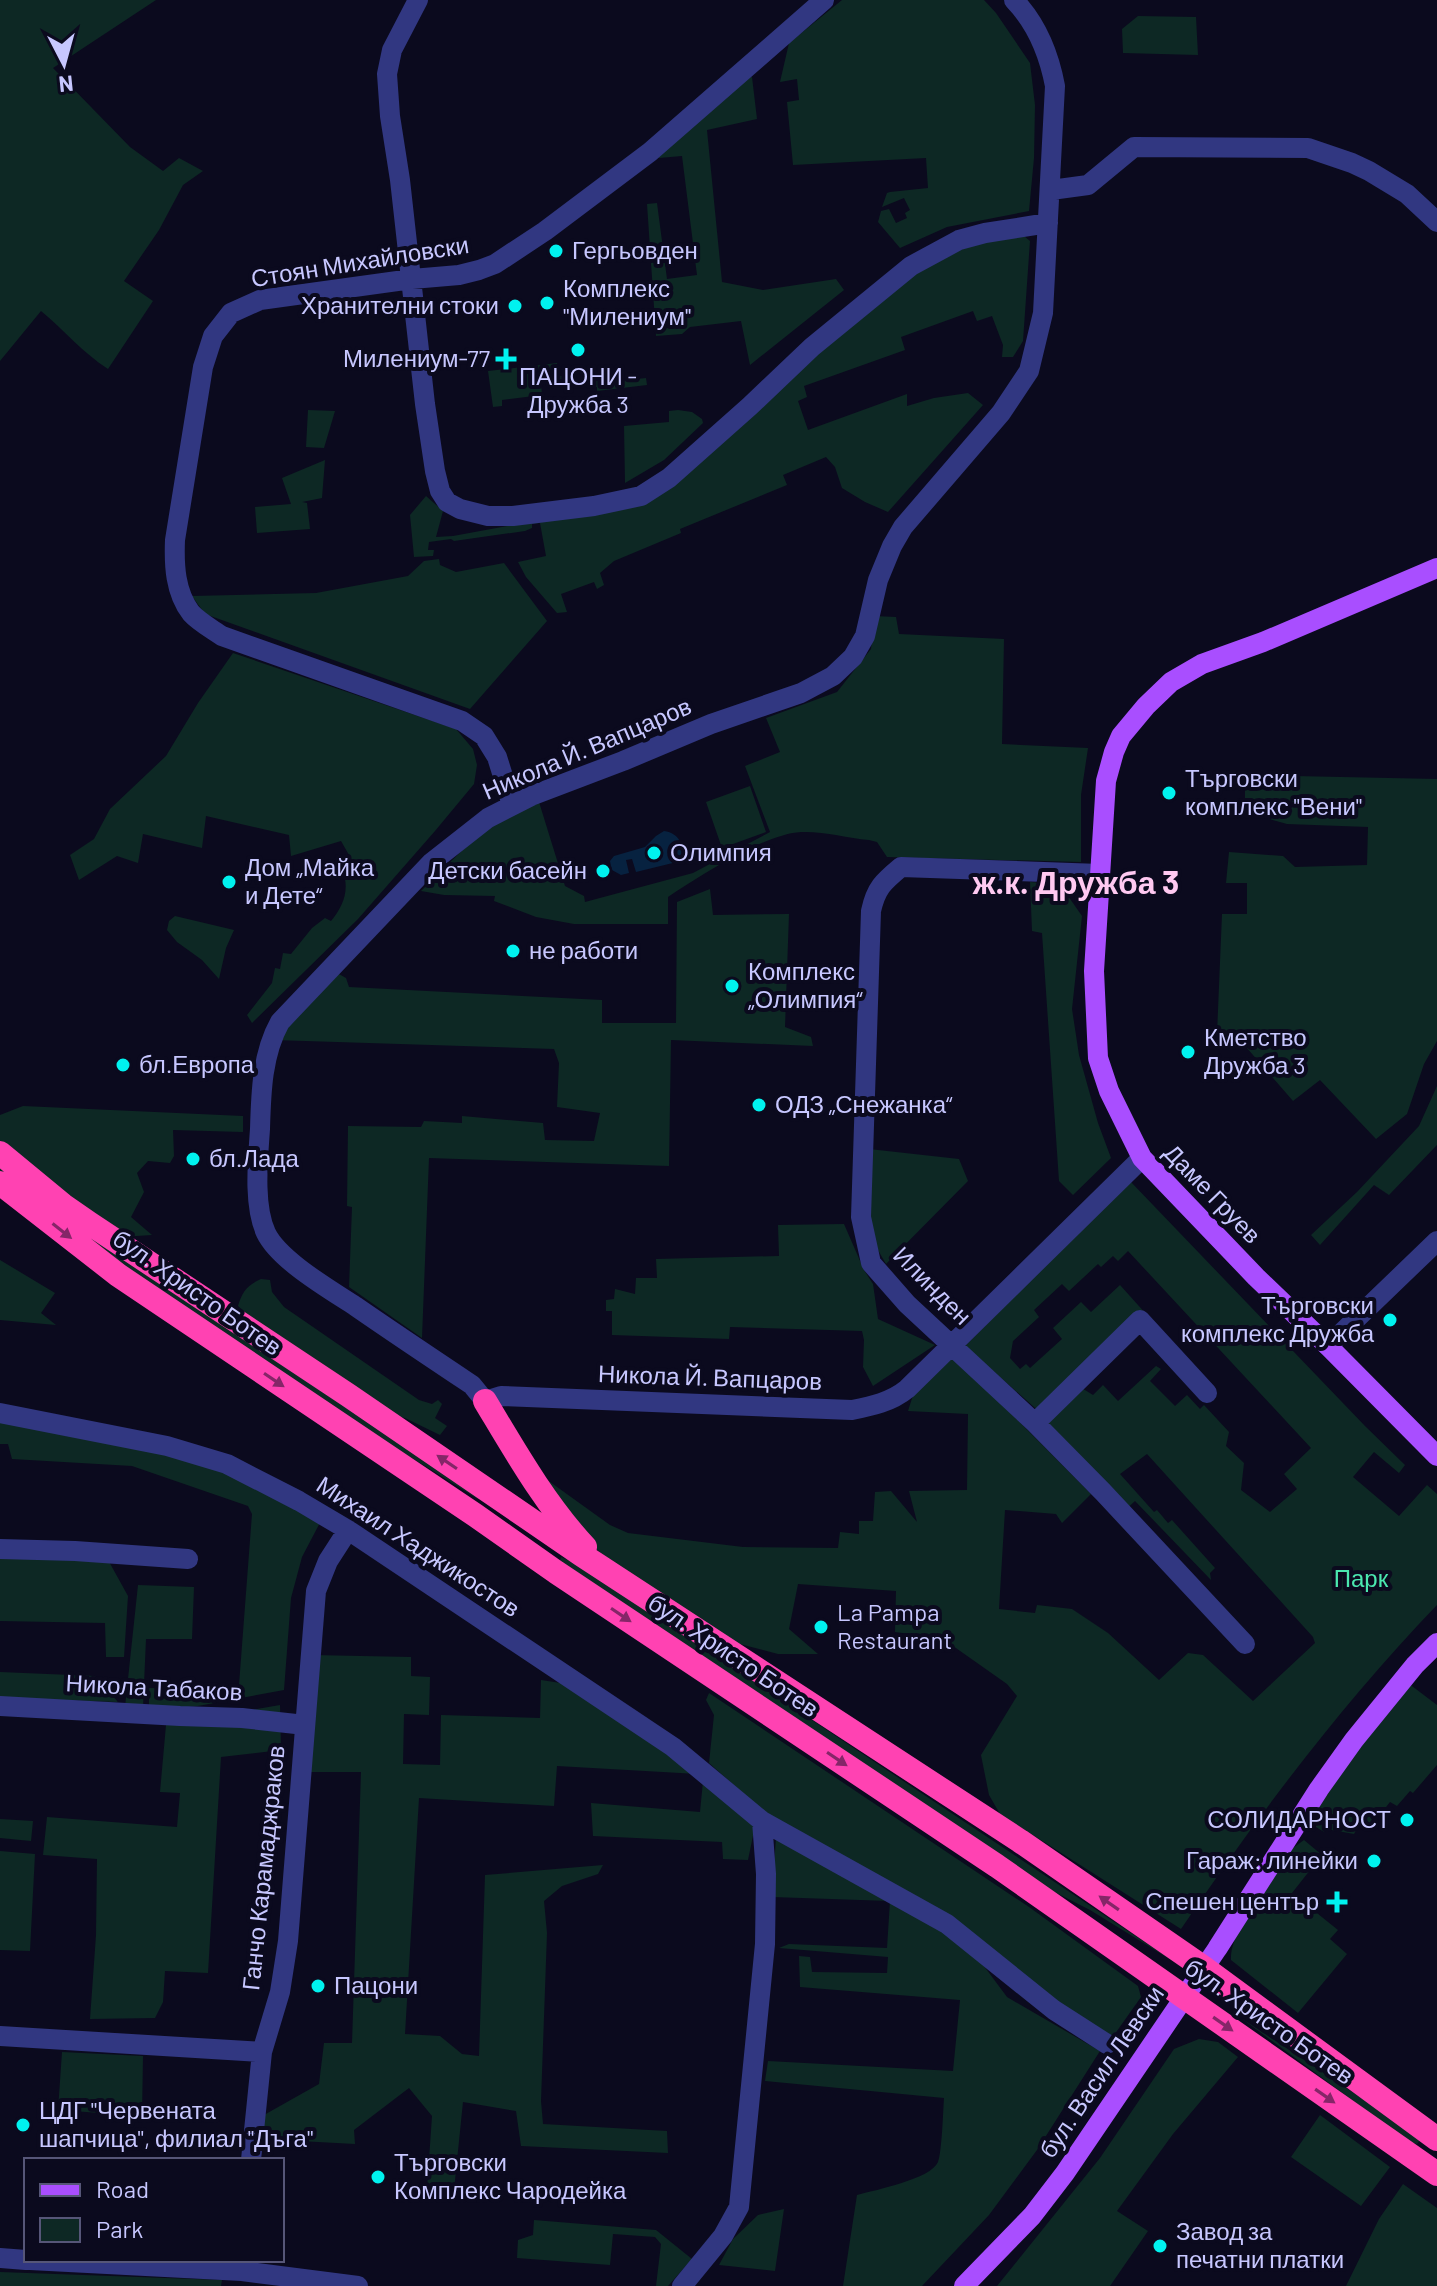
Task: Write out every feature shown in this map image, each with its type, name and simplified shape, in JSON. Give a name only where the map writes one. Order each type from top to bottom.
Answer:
[{"type":"highway","name":"бул. Христо Ботев","points":[[0,1153],[89,1223],[557,1539],[1020,1841],[1204,1968],[1437,2139]]},
{"type":"highway","name":"бул. Христо Ботев","points":[[0,1183],[118,1275],[997,1866],[1433,2165]]},
{"type":"highway","points":[[485,1401],[555,1511],[608,1573]]},
{"type":"highway","points":[[496,1496],[513,1500],[520,1497],[531,1486],[533,1479]]},
{"type":"highway","points":[[555,1511],[558,1527],[553,1558],[556,1572]]},
{"type":"highway","points":[[513,1542],[543,1548],[557,1539]]},
{"type":"main road","name":"Даме Груев","points":[[1437,568],[1263,642],[1202,664],[1171,682],[1130,723],[1114,752],[1106,781],[1094,971],[1098,1058],[1109,1091],[1142,1158],[1256,1277],[1437,1456]]},
{"type":"main road","name":"бул. Васил Левски","points":[[964,2286],[1032,2216],[1080,2152],[1354,1740],[1415,1665],[1437,1643]]},
{"type":"street","points":[[418,0],[392,50],[387,74],[390,116],[435,471],[440,491],[447,502],[460,509],[488,516],[513,516],[594,506],[641,496],[669,478],[812,347],[911,266],[959,240],[1048,223]]},
{"type":"street","name":"Стоян Михайловски","points":[[512,805],[497,757],[484,736],[462,721],[222,636],[192,613],[178,587],[175,540],[203,367],[213,336],[231,313],[260,300],[459,275],[495,264],[545,231],[650,152],[824,0]]},
{"type":"street","name":"Никола Й. Вапцаров","points":[[1014,0],[1039,35],[1051,64],[1055,86],[1043,313],[1029,371],[1001,413],[903,527],[878,580],[865,636],[853,657],[833,676],[801,693],[711,724],[512,805],[488,818],[432,862],[280,1022],[272,1036],[267,1053],[260,1125],[260,1208],[264,1229],[273,1245],[309,1275],[472,1385],[485,1401],[501,1396],[852,1410],[897,1397],[1142,1158]]},
{"type":"street","points":[[1051,190],[1088,185],[1134,147],[1308,148],[1369,171],[1407,194],[1437,222]]},
{"type":"street","name":"Илинден","points":[[1100,874],[901,867],[881,884],[871,911],[861,1217],[871,1263],[907,1304],[1035,1423],[1245,1644]]},
{"type":"street","points":[[1328,1346],[1437,1241]]},
{"type":"street","points":[[1035,1423],[1140,1320],[1207,1393]]},
{"type":"street","name":"Михаил Хаджикостов","points":[[0,1413],[167,1446],[227,1464],[299,1501],[348,1530],[673,1747],[762,1821],[947,1924],[1054,2010],[1107,2044]]},
{"type":"street","name":"Ганчо Карамаджраков","points":[[251,2158],[262,2052],[280,1992],[288,1941],[316,1591],[328,1561],[348,1530]]},
{"type":"street","points":[[0,1549],[188,1559]]},
{"type":"street","name":"Никола Табаков","points":[[0,1706],[242,1718],[305,1725]]},
{"type":"street","points":[[682,2286],[723,2236],[739,2207],[765,1944],[766,1874],[762,1821]]},
{"type":"street","points":[[0,2036],[262,2052]]},
{"type":"street","points":[[0,2258],[24,2260]]},
{"type":"street","points":[[64,2262],[242,2272],[346,2285]]},
{"type":"green space","points":[[0,0],[156,0],[53,68],[130,147],[163,171],[179,158],[203,171],[183,185],[159,230],[124,281],[153,301],[108,369],[41,311],[0,361]]},
{"type":"green space","points":[[842,0],[984,0],[996,13],[1030,63],[1035,105],[1029,211],[947,227],[900,248],[878,222],[881,211],[889,209],[896,223],[907,218],[905,213],[910,210],[904,198],[882,207],[887,193],[928,188],[926,158],[793,165],[787,102],[799,100],[797,79],[780,82],[789,43]]},
{"type":"green space","points":[[1138,16],[1196,17],[1198,55],[1123,53],[1122,29]]},
{"type":"green space","points":[[752,77],[757,119],[707,130],[722,282],[763,290],[836,279],[844,290],[750,365],[741,321],[690,327],[682,334],[656,336],[647,204],[657,203],[667,279],[697,275],[682,156],[659,158],[656,148],[742,78]]},
{"type":"green space","points":[[1024,236],[1030,241],[1023,341],[1013,357],[1002,357],[1003,345],[992,316],[977,321],[973,311],[901,337],[905,350],[804,386],[807,397],[798,401],[808,430],[907,394],[907,406],[968,393],[983,405],[888,512],[842,488],[835,467],[826,457],[783,475],[787,485],[680,529],[681,533],[614,561],[600,573],[604,585],[597,589],[594,582],[561,594],[567,612],[557,613],[526,577],[518,562],[546,556],[540,523],[532,524],[532,528],[525,531],[429,542],[428,550],[434,550],[433,556],[414,557],[410,515],[426,496],[443,511],[436,537],[641,501],[914,270],[979,242]]},
{"type":"green space","points":[[557,363],[559,376],[575,375],[575,379],[541,384],[542,395],[502,400],[502,406],[493,407],[488,371]]},
{"type":"green space","points":[[600,374],[601,383],[646,378],[647,385],[597,391],[597,387],[587,388],[586,376]]},
{"type":"green space","points":[[308,410],[335,411],[324,448],[306,447]]},
{"type":"green space","points":[[669,411],[692,412],[703,423],[664,460],[625,483],[624,426],[669,422]]},
{"type":"green space","points":[[325,460],[322,498],[302,502],[307,503],[310,529],[257,533],[255,507],[291,504],[282,478]]},
{"type":"green space","points":[[439,559],[440,565],[456,572],[504,563],[547,621],[470,709],[205,614],[192,596],[316,593],[408,576],[424,561]]},
{"type":"green space","points":[[874,616],[896,617],[899,634],[1004,639],[1002,744],[1088,748],[1081,795],[1081,862],[887,857],[877,842],[801,832],[751,848],[668,897],[668,924],[574,924],[536,917],[494,901],[495,896],[444,895],[421,891],[489,828],[539,802],[565,886],[584,896],[585,902],[693,873],[770,832],[745,766],[780,752],[766,718],[837,692],[871,649]]},
{"type":"green space","points":[[233,653],[456,729],[473,749],[477,765],[474,784],[435,831],[358,919],[252,1023],[247,1015],[272,983],[275,968],[280,969],[283,953],[291,954],[312,928],[325,918],[331,921],[343,902],[345,879],[356,876],[353,862],[341,841],[291,856],[289,835],[206,816],[202,848],[143,834],[138,863],[117,856],[79,880],[70,855],[94,839],[110,809],[166,756]]},
{"type":"green space","points":[[1245,775],[1437,779],[1437,1041],[1424,1064],[1407,1114],[1376,1139],[1320,1080],[1293,1101],[1246,1047],[1229,1050],[1217,1034],[1222,914],[1247,914],[1247,883],[1226,883],[1229,852],[1283,856],[1295,867],[1367,865],[1368,827],[1287,824],[1245,812]]},
{"type":"green space","points":[[750,786],[766,832],[722,848],[706,802]]},
{"type":"green space","points":[[1030,882],[1066,885],[1068,896],[1082,916],[1072,1009],[1079,1055],[1111,1158],[1073,1195],[1059,1181],[1042,933],[1032,931]]},
{"type":"green space","points":[[710,889],[713,915],[789,914],[785,1027],[811,1037],[813,1046],[671,1040],[669,1166],[429,1158],[422,1338],[349,1287],[352,1207],[347,1206],[348,1126],[421,1127],[424,1121],[462,1123],[462,1116],[543,1123],[545,1140],[594,1141],[600,1113],[557,1107],[559,1063],[554,1049],[274,1040],[337,973],[346,978],[349,987],[602,1000],[602,1023],[676,1023],[677,902]]},
{"type":"green space","points":[[175,916],[234,930],[219,979],[167,930],[169,921]]},
{"type":"green space","points":[[1437,1086],[1437,1145],[1389,1195],[1374,1185],[1320,1245],[1311,1235],[1357,1192],[1419,1126]]},
{"type":"green space","points":[[23,1106],[243,1116],[243,1132],[173,1130],[174,1156],[170,1163],[148,1161],[137,1173],[144,1192],[131,1217],[152,1235],[121,1237],[0,1143],[0,1115]]},
{"type":"green space","points":[[869,1149],[959,1159],[968,1181],[886,1264],[871,1238]]},
{"type":"green space","points":[[0,1163],[478,1499],[386,1445],[215,1335],[0,1171]]},
{"type":"green space","name":"Парк","points":[[1130,1181],[1405,1465],[1399,1473],[1374,1452],[1353,1477],[1399,1516],[1427,1485],[1437,1494],[1437,1605],[1368,1681],[1302,1761],[1181,1929],[1000,1814],[989,1795],[981,1755],[1017,1696],[1007,1684],[936,1634],[929,1644],[910,1634],[895,1632],[896,1591],[798,1584],[789,1629],[818,1654],[778,1654],[732,1642],[612,1563],[573,1528],[539,1474],[610,1525],[628,1533],[743,1547],[838,1548],[840,1532],[859,1534],[859,1521],[873,1521],[875,1492],[891,1491],[917,1522],[909,1491],[967,1490],[968,1414],[908,1411],[914,1392],[951,1353],[1091,1494],[1062,1523],[1056,1514],[1005,1510],[999,1609],[1035,1613],[1037,1605],[1072,1609],[1108,1633],[1159,1680],[1188,1653],[1203,1655],[1253,1701],[1315,1643],[1313,1637],[1147,1454],[1120,1474],[1154,1512],[1157,1510],[1168,1523],[1172,1520],[1215,1568],[1210,1573],[1211,1580],[1135,1501],[1122,1513],[1042,1430],[1080,1387],[1093,1395],[1103,1385],[1118,1401],[1156,1366],[1161,1369],[1150,1381],[1175,1406],[1187,1395],[1200,1409],[1204,1405],[1229,1432],[1226,1446],[1244,1463],[1241,1490],[1270,1512],[1297,1489],[1284,1474],[1311,1448],[1128,1251],[1118,1261],[1113,1256],[1101,1267],[1098,1264],[1069,1291],[1062,1284],[1034,1310],[1039,1317],[1013,1341],[1010,1358],[1020,1369],[1026,1364],[1030,1368],[1062,1339],[1053,1328],[1081,1302],[1091,1312],[1120,1285],[1147,1315],[1043,1415],[965,1346]]},
{"type":"green space","points":[[844,1224],[873,1284],[878,1319],[935,1345],[873,1386],[863,1367],[862,1331],[730,1327],[729,1339],[612,1335],[612,1311],[606,1311],[606,1300],[614,1299],[615,1289],[635,1294],[636,1278],[657,1278],[656,1259],[779,1256],[778,1225]]},
{"type":"green space","points":[[0,1260],[55,1293],[41,1313],[56,1325],[0,1320]]},
{"type":"green space","points":[[261,1279],[270,1280],[272,1292],[284,1307],[419,1400],[432,1404],[438,1400],[442,1404],[435,1418],[447,1426],[440,1435],[405,1418],[386,1414],[249,1320],[238,1306],[246,1290]]},
{"type":"green space","points":[[0,1420],[123,1440],[234,1476],[324,1515],[302,1557],[291,1598],[284,1690],[198,1706],[149,1710],[149,1688],[219,1690],[239,1685],[252,1514],[248,1506],[132,1466],[12,1459],[8,1444],[0,1444]]},
{"type":"green space","points":[[0,1556],[107,1558],[128,1596],[124,1657],[106,1657],[105,1623],[0,1621]]},
{"type":"green space","points":[[561,1557],[581,1566],[1176,1963],[1090,1910],[1031,1880],[560,1561]]},
{"type":"green space","points":[[138,1585],[194,1587],[192,1639],[146,1639],[143,1707],[125,1707]]},
{"type":"green space","points":[[312,1655],[411,1657],[411,1676],[430,1677],[429,1715],[404,1714],[403,1764],[440,1765],[441,1715],[540,1718],[541,1680],[567,1684],[698,1774],[557,1766],[554,1806],[419,1798],[405,2034],[440,2036],[462,2054],[479,2056],[485,1875],[603,1865],[598,1874],[562,1886],[544,1901],[547,1933],[541,2101],[543,2124],[667,2131],[668,2153],[521,2146],[516,2111],[463,2102],[454,2190],[427,2189],[432,2116],[409,2088],[354,2130],[355,2144],[262,2139],[264,2115],[319,2084],[324,2043],[352,2043],[361,1772],[308,1772]]},
{"type":"green space","points":[[0,1672],[95,1676],[118,1702],[0,1698]]},
{"type":"green space","points":[[1408,1683],[1437,1705],[1437,1765],[1397,1806],[1390,1802],[1372,1825],[1363,1817],[1354,1834],[1326,1829],[1324,1832],[1316,1827],[1308,1809]]},
{"type":"green space","points":[[709,1693],[1029,1907],[1138,1986],[1141,1997],[1112,2038],[770,1817],[709,1763],[714,1715],[706,1700]]},
{"type":"green space","points":[[280,1705],[281,1750],[221,1757],[208,1973],[165,1971],[163,2002],[155,2018],[90,2019],[97,1859],[43,1855],[47,1817],[177,1827],[180,1793],[160,1792],[166,1725]]},
{"type":"green space","points":[[703,1781],[755,1826],[748,1860],[723,1859],[722,1842],[593,1836],[591,1803],[700,1812]]},
{"type":"green space","points":[[0,1819],[33,1821],[31,1841],[0,1838]]},
{"type":"green space","points":[[776,1837],[937,1925],[981,1962],[1007,1997],[1100,2051],[1037,2150],[989,2215],[922,2286],[843,2286],[857,2195],[902,2183],[933,2168],[939,2157],[944,2098],[765,2081],[768,2061],[953,2071],[960,2000],[800,1987],[799,1956],[810,1957],[812,1972],[887,1973],[888,1957],[779,1948],[789,1944],[887,1948],[890,1901],[772,1897]]},
{"type":"green space","points":[[1304,1840],[1322,1855],[1292,1893],[1338,1930],[1330,1939],[1347,1954],[1298,2013],[1231,1960],[1232,1948],[1245,1918],[1293,1848]]},
{"type":"green space","points":[[0,1851],[35,1854],[30,1951],[0,1950]]},
{"type":"green space","points":[[1241,2018],[1417,2135],[1420,2140],[1417,2144],[1409,2142]]},
{"type":"green space","points":[[1199,2039],[1218,2042],[1238,2057],[1173,2134],[1117,2211],[1148,2231],[1110,2286],[997,2286],[1100,2158],[1174,2049]]},
{"type":"green space","points":[[62,2052],[143,2056],[142,2116],[58,2110]]},
{"type":"green space","points":[[1320,2115],[1390,2167],[1361,2206],[1291,2157]]},
{"type":"green space","points":[[1403,2184],[1437,2208],[1437,2286],[1346,2286],[1379,2219]]},
{"type":"green space","points":[[784,2209],[775,2271],[719,2265],[733,2239],[758,2215]]},
{"type":"green space","points":[[534,2220],[656,2230],[692,2259],[668,2286],[656,2286],[661,2244],[655,2237],[613,2234],[610,2265],[517,2258],[518,2240],[533,2235]]},
{"type":"green space","points":[[0,2272],[222,2280],[221,2286],[0,2286]]},
{"type":"water","name":"Олимпия","points":[[664,831],[677,837],[685,860],[636,872],[632,859],[626,860],[629,873],[621,875],[612,870],[609,876],[602,879],[596,874],[596,867],[600,864],[611,866],[614,856],[645,847]]},
{"type":"place","name":"Гергьовден","points":[[556,251]]},
{"type":"place","name":"Комплекс \"Милениум''","points":[[547,303]]},
{"type":"place","name":"Хранителни стоки","points":[[515,306]]},
{"type":"place","name":"ПАЦОНИ - Дружба 3","points":[[578,350]]},
{"type":"place","name":"Милениум-77","points":[[506,359]]},
{"type":"place","name":"Търговски комплекс \"Вени\"","points":[[1169,793]]},
{"type":"place","name":"Олимпия","points":[[654,853]]},
{"type":"place","name":"Детски басейн","points":[[603,871]]},
{"type":"place","name":"Дом „Майка и Дете“","points":[[229,882]]},
{"type":"place","name":"не работи","points":[[513,951]]},
{"type":"place","name":"Комплекс „Олимпия“","points":[[732,986]]},
{"type":"place","name":"Кметство Дружба 3","points":[[1188,1052]]},
{"type":"place","name":"бл.Европа","points":[[123,1065]]},
{"type":"place","name":"ОДЗ „Снежанка“","points":[[759,1105]]},
{"type":"place","name":"бл.Лада","points":[[193,1159]]},
{"type":"place","name":"Търговски комплекс Дружба","points":[[1390,1320]]},
{"type":"place","name":"La Pampa Restaurant","points":[[821,1627]]},
{"type":"place","name":"СОЛИДАРНОСТ","points":[[1407,1820]]},
{"type":"place","name":"Гараж: линейки","points":[[1374,1861]]},
{"type":"place","name":"Спешен център","points":[[1337,1902]]},
{"type":"place","name":"Пацони","points":[[318,1986]]},
{"type":"place","name":"ЦДГ \"Червената шапчица\", филиал \"Дъга\"","points":[[23,2125]]},
{"type":"place","name":"Търговски Комплекс Чародейка","points":[[378,2177]]},
{"type":"place","name":"Завод за печатни платки","points":[[1160,2246]]},
{"type":"district","name":"ж.к. Дружба 3","points":[[1076,883]]}]
